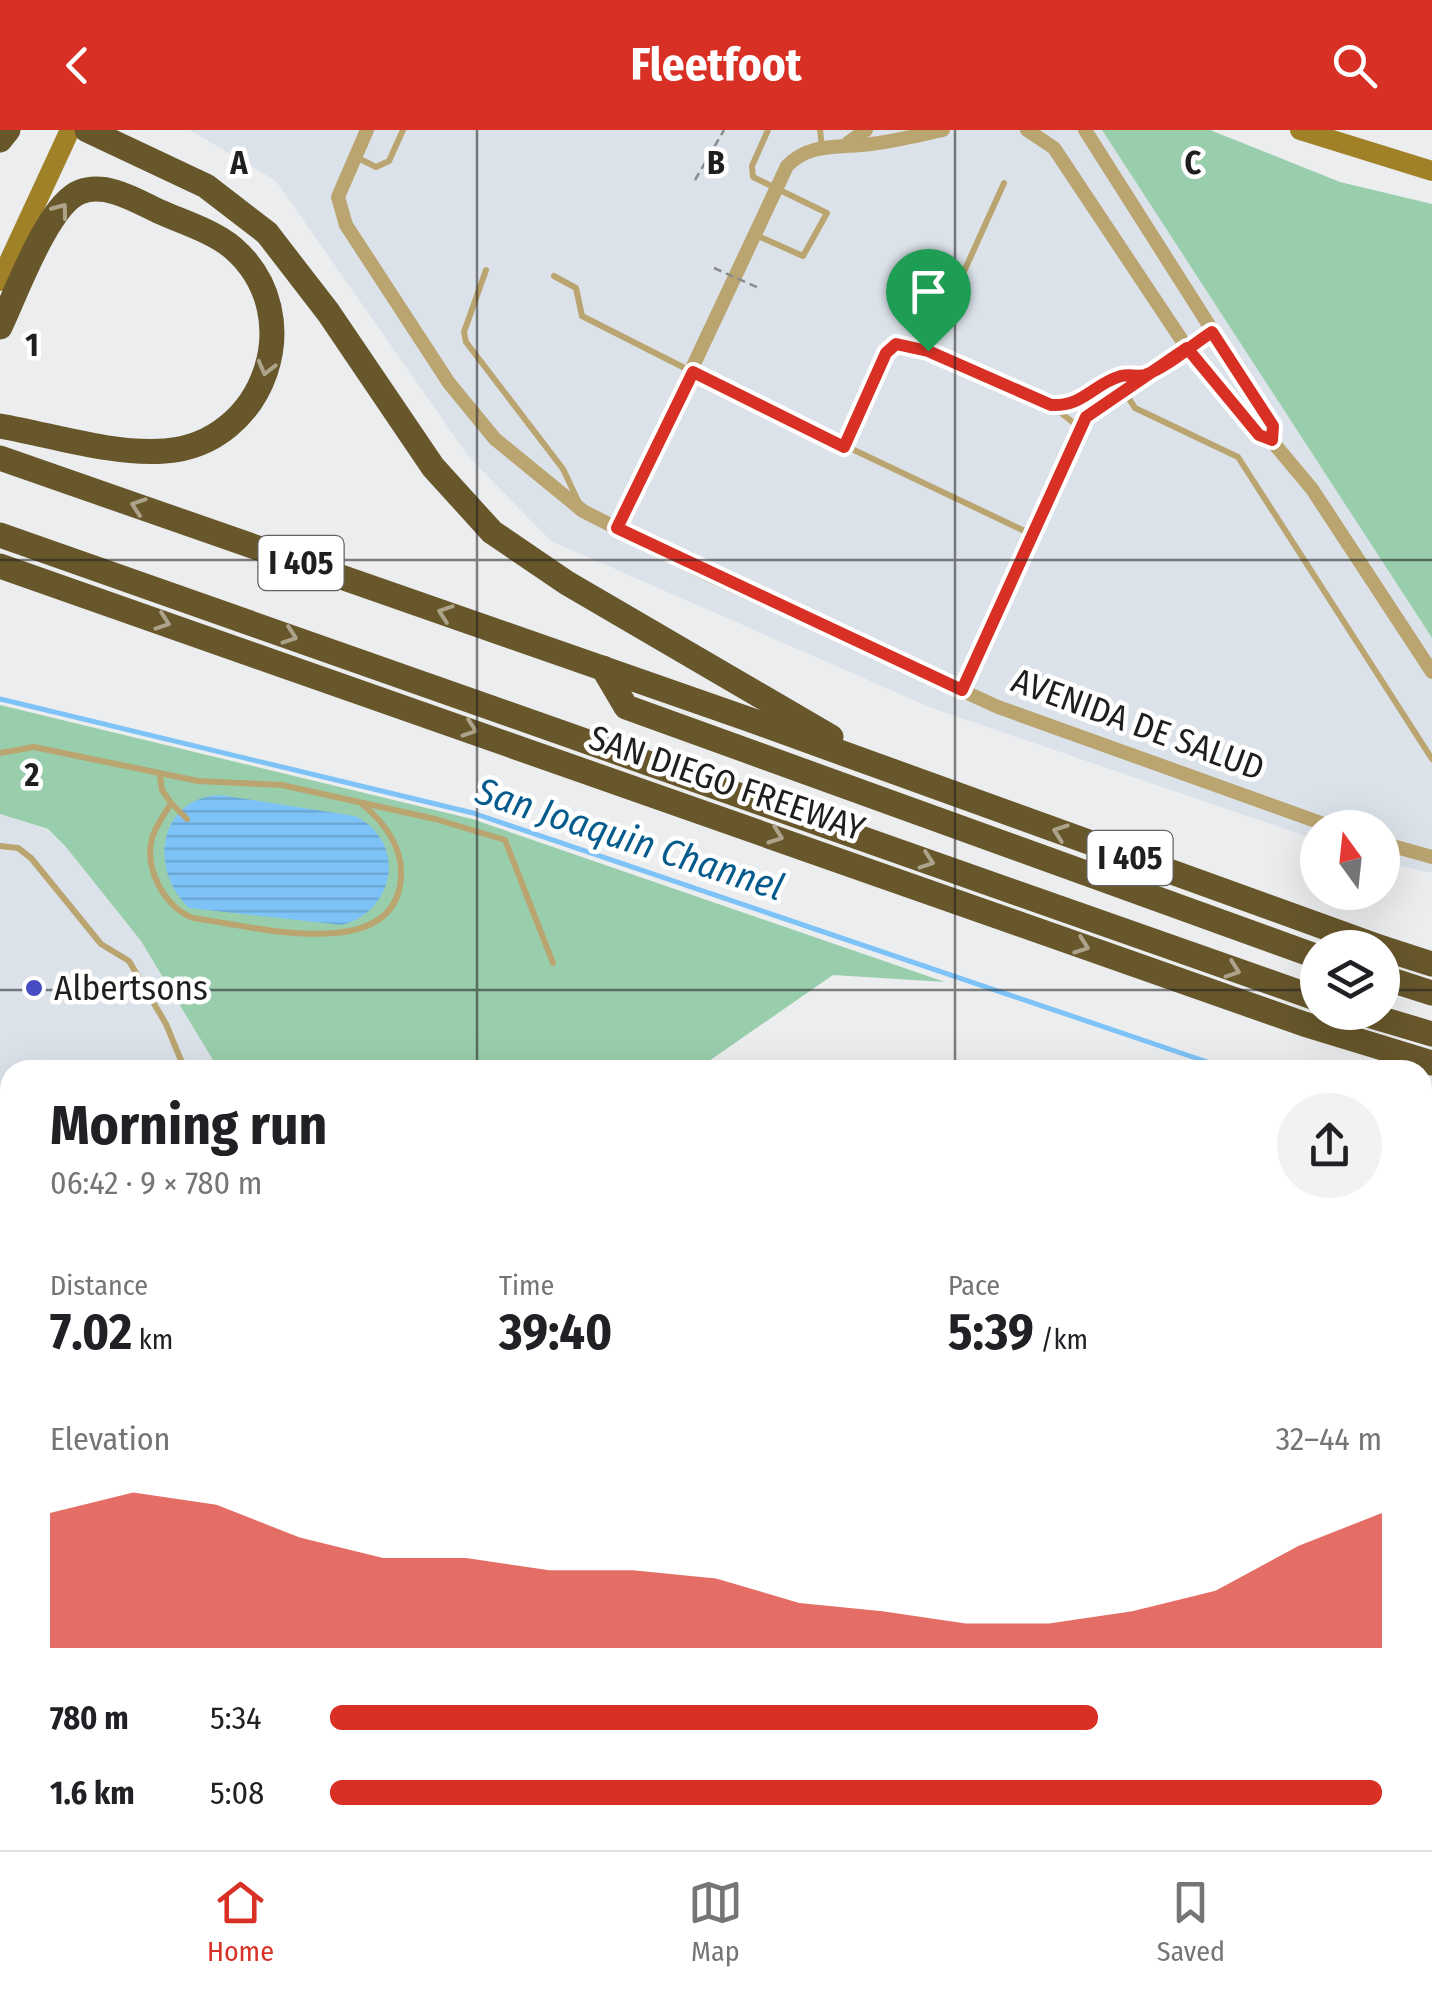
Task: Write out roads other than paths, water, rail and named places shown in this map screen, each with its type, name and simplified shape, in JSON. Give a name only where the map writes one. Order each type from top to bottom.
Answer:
[{"type":"highway","points":[[0,140],[8,130]]},
{"type":"highway","points":[[87,130],[206,186],[268,233],[328,312],[433,467],[492,532],[568,582],[879,766]]},
{"type":"highway","points":[[0,327],[44,235],[68,199],[81,191],[107,190],[232,247],[264,291],[272,337],[270,363],[254,401],[227,429],[184,448],[134,450],[0,426]]},
{"type":"highway","name":"SAN DIEGO FREEWAY","points":[[0,458],[603,668],[1332,930]]},
{"type":"highway","name":"SAN DIEGO FREEWAY","points":[[0,534],[1300,993]]},
{"type":"highway","name":"SAN DIEGO FREEWAY","points":[[0,566],[1304,1024],[1422,1060]]},
{"type":"highway","points":[[0,588],[71,590]]},
{"type":"highway","points":[[603,668],[626,707],[1300,950]]},
{"type":"highway","name":"SAN DIEGO FREEWAY","points":[[1400,954],[1432,964]]},
{"type":"highway","points":[[1400,983],[1432,992]]},
{"type":"highway","points":[[1400,1024],[1432,1034]]},
{"type":"main road","points":[[0,282],[70,130]]},
{"type":"main road","points":[[1300,130],[1432,171]]},
{"type":"street","points":[[355,157],[367,130]]},
{"type":"street","points":[[848,143],[866,130]]},
{"type":"street","points":[[617,528],[793,160],[822,148],[848,143],[866,145],[943,130]]},
{"type":"street","points":[[1027,130],[1054,148],[1187,348],[1259,435],[1272,440],[1312,489],[1432,672]]},
{"type":"street","points":[[1085,130],[1273,426],[1272,440]]},
{"type":"street","name":"AVENIDA DE SALUD","points":[[355,157],[338,197],[346,225],[449,384],[494,438],[583,510],[962,690],[1300,815]]},
{"type":"street","points":[[962,690],[1031,534],[1093,408],[1212,332]]},
{"type":"street","points":[[1400,846],[1430,852]]},
{"type":"lane","points":[[355,157],[376,167],[389,161],[403,130]]},
{"type":"lane","points":[[758,236],[803,256],[826,213],[753,178],[752,166],[768,130]]},
{"type":"lane","points":[[820,130],[822,148]]},
{"type":"lane","points":[[928,351],[1004,183]]},
{"type":"lane","points":[[486,270],[464,332],[466,342],[563,469],[583,510]]},
{"type":"lane","points":[[554,276],[576,288],[582,316],[844,447],[1031,534]]},
{"type":"lane","points":[[844,447],[886,353],[896,344],[928,351],[1051,405],[1081,429]]},
{"type":"lane","points":[[1051,405],[1077,404],[1120,376],[1145,375]]},
{"type":"lane","points":[[1123,389],[1135,408],[1238,456],[1432,760]]},
{"type":"lane","points":[[0,753],[18,748],[48,749],[160,776],[282,785],[505,840],[553,963]]},
{"type":"lane","points":[[160,776],[162,790],[186,819]]},
{"type":"lane","points":[[171,802],[152,839],[152,866],[176,911],[193,918],[336,936],[360,932],[375,922],[401,886],[399,851],[375,815],[359,802]]},
{"type":"lane","points":[[0,846],[18,848],[30,858],[101,944],[129,961],[166,1024],[182,1060]]},
{"type":"water","points":[[220,795],[355,816],[372,828],[382,842],[388,858],[384,891],[360,917],[342,925],[189,908],[168,875],[166,838],[183,809],[199,799]]},
{"type":"waterway","name":"San Joaquin Channel","points":[[0,699],[473,813],[1202,1060]]},
{"type":"place","name":"Albertsons","points":[[34,988]]}]
